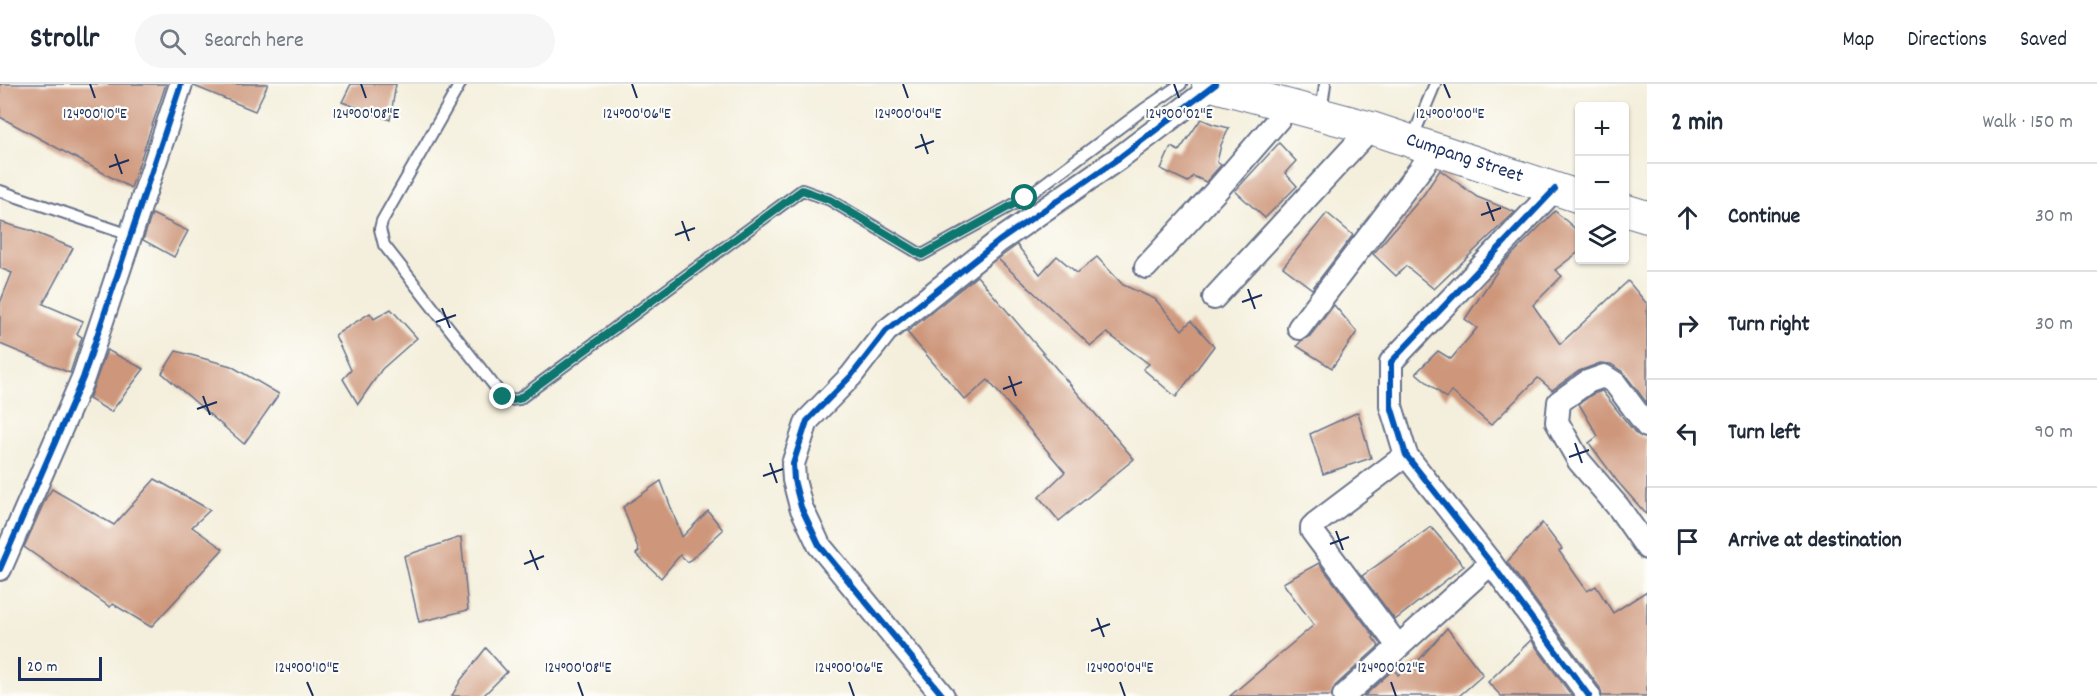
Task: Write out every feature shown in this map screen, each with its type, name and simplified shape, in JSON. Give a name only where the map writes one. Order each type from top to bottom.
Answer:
[{"type":"street","points":[[0,569],[82,378],[181,84]]},
{"type":"street","points":[[943,696],[819,545],[801,507],[794,480],[793,464],[807,421],[851,376],[886,331],[999,241],[1119,158],[1213,85]]},
{"type":"street","name":"Cumpang Street","points":[[1213,85],[1371,128],[1567,193]]},
{"type":"street","points":[[1146,267],[1289,107]]},
{"type":"street","points":[[1214,298],[1371,128]]},
{"type":"street","points":[[1299,327],[1423,146]]},
{"type":"street","points":[[1567,193],[1391,362],[1391,406],[1406,455],[1491,563],[1589,696]]},
{"type":"street","points":[[1629,212],[1647,217]]},
{"type":"street","points":[[1647,426],[1615,383],[1604,376],[1587,381],[1559,402],[1557,422],[1579,461],[1619,508],[1647,548]]},
{"type":"street","points":[[1398,646],[1312,531],[1312,527],[1406,455]]},
{"type":"street","points":[[1344,696],[1491,563]]},
{"type":"lane","points":[[460,84],[382,221],[380,229],[384,245],[503,397],[513,400],[519,399],[802,190],[830,200],[922,255],[1025,198],[1181,84]]},
{"type":"lane","points":[[1321,115],[1325,84]]},
{"type":"lane","points":[[1423,146],[1435,84]]},
{"type":"lane","points":[[0,191],[130,235]]},
{"type":"building","points":[[0,84],[166,84],[131,188],[0,117]]},
{"type":"building","points":[[194,84],[268,84],[255,111],[194,86]]},
{"type":"building","points":[[351,84],[396,84],[390,120],[342,102]]},
{"type":"building","points":[[1201,119],[1229,128],[1221,145],[1217,162],[1221,165],[1206,182],[1193,176],[1188,182],[1161,169],[1171,147],[1179,151]]},
{"type":"building","points":[[1279,143],[1296,161],[1285,173],[1297,186],[1265,218],[1235,191]]},
{"type":"building","points":[[1440,170],[1477,197],[1515,212],[1434,289],[1406,266],[1396,276],[1373,254],[1422,197]]},
{"type":"building","points":[[1555,211],[1575,229],[1575,255],[1555,270],[1562,276],[1533,305],[1560,344],[1628,281],[1647,304],[1647,403],[1623,372],[1611,364],[1600,363],[1579,371],[1552,390],[1538,378],[1491,425],[1451,391],[1446,398],[1416,373],[1438,351],[1451,359],[1477,328],[1465,319],[1500,267]]},
{"type":"building","points":[[1327,213],[1353,235],[1312,289],[1283,267]]},
{"type":"building","points":[[152,214],[188,231],[174,257],[143,240]]},
{"type":"building","points":[[0,222],[29,230],[73,248],[43,304],[83,321],[77,334],[82,337],[70,373],[0,344],[0,303],[12,273],[0,268]]},
{"type":"building","points":[[1017,245],[1040,274],[1057,256],[1077,273],[1097,257],[1123,285],[1155,299],[1182,330],[1191,321],[1214,346],[1176,397],[1143,369],[1149,364],[1107,333],[1091,346],[998,259]]},
{"type":"building","points":[[977,276],[1134,459],[1059,521],[1039,497],[1065,472],[988,380],[965,400],[907,332]]},
{"type":"building","points":[[1334,305],[1357,332],[1332,368],[1297,346],[1310,336]]},
{"type":"building","points":[[391,309],[417,338],[382,369],[358,404],[343,379],[351,370],[335,335],[370,313],[374,319]]},
{"type":"building","points":[[107,350],[144,369],[111,412],[89,399]]},
{"type":"building","points":[[176,351],[231,366],[279,394],[244,444],[162,373]]},
{"type":"building","points":[[1602,391],[1636,434],[1647,439],[1647,515],[1617,481],[1589,443],[1598,436],[1579,404],[1593,394]]},
{"type":"building","points":[[1358,412],[1371,458],[1323,474],[1310,434]]},
{"type":"building","points":[[155,479],[210,510],[192,527],[223,549],[151,627],[113,604],[110,607],[24,547],[52,489],[114,525]]},
{"type":"building","points":[[661,481],[682,537],[708,511],[723,530],[688,562],[680,555],[661,578],[636,554],[639,551],[623,507]]},
{"type":"building","points":[[1542,523],[1562,549],[1559,551],[1587,591],[1596,586],[1613,613],[1647,591],[1647,696],[1602,696],[1600,688],[1507,562]]},
{"type":"building","points":[[1431,527],[1464,566],[1395,620],[1362,576]]},
{"type":"building","points":[[461,537],[468,610],[419,622],[404,556]]},
{"type":"building","points":[[1319,563],[1374,636],[1379,646],[1335,686],[1331,696],[1230,696],[1314,625],[1283,583]]},
{"type":"building","points":[[1447,628],[1483,675],[1459,696],[1364,696],[1394,669],[1398,675],[1418,661]]},
{"type":"building","points":[[1531,640],[1572,696],[1501,696],[1488,682]]},
{"type":"building","points":[[486,648],[507,672],[483,696],[452,696],[461,680]]},
{"type":"cycle path","points":[[0,569],[83,378],[181,84]]},
{"type":"cycle path","points":[[943,696],[819,545],[801,507],[794,480],[793,464],[807,421],[851,376],[886,331],[999,241],[1119,158],[1216,84]]},
{"type":"cycle path","points":[[1555,189],[1391,362],[1391,406],[1406,455],[1491,563],[1589,696]]},
{"type":"route","points":[[503,397],[519,399],[802,190],[830,200],[922,255],[1025,198]]}]
